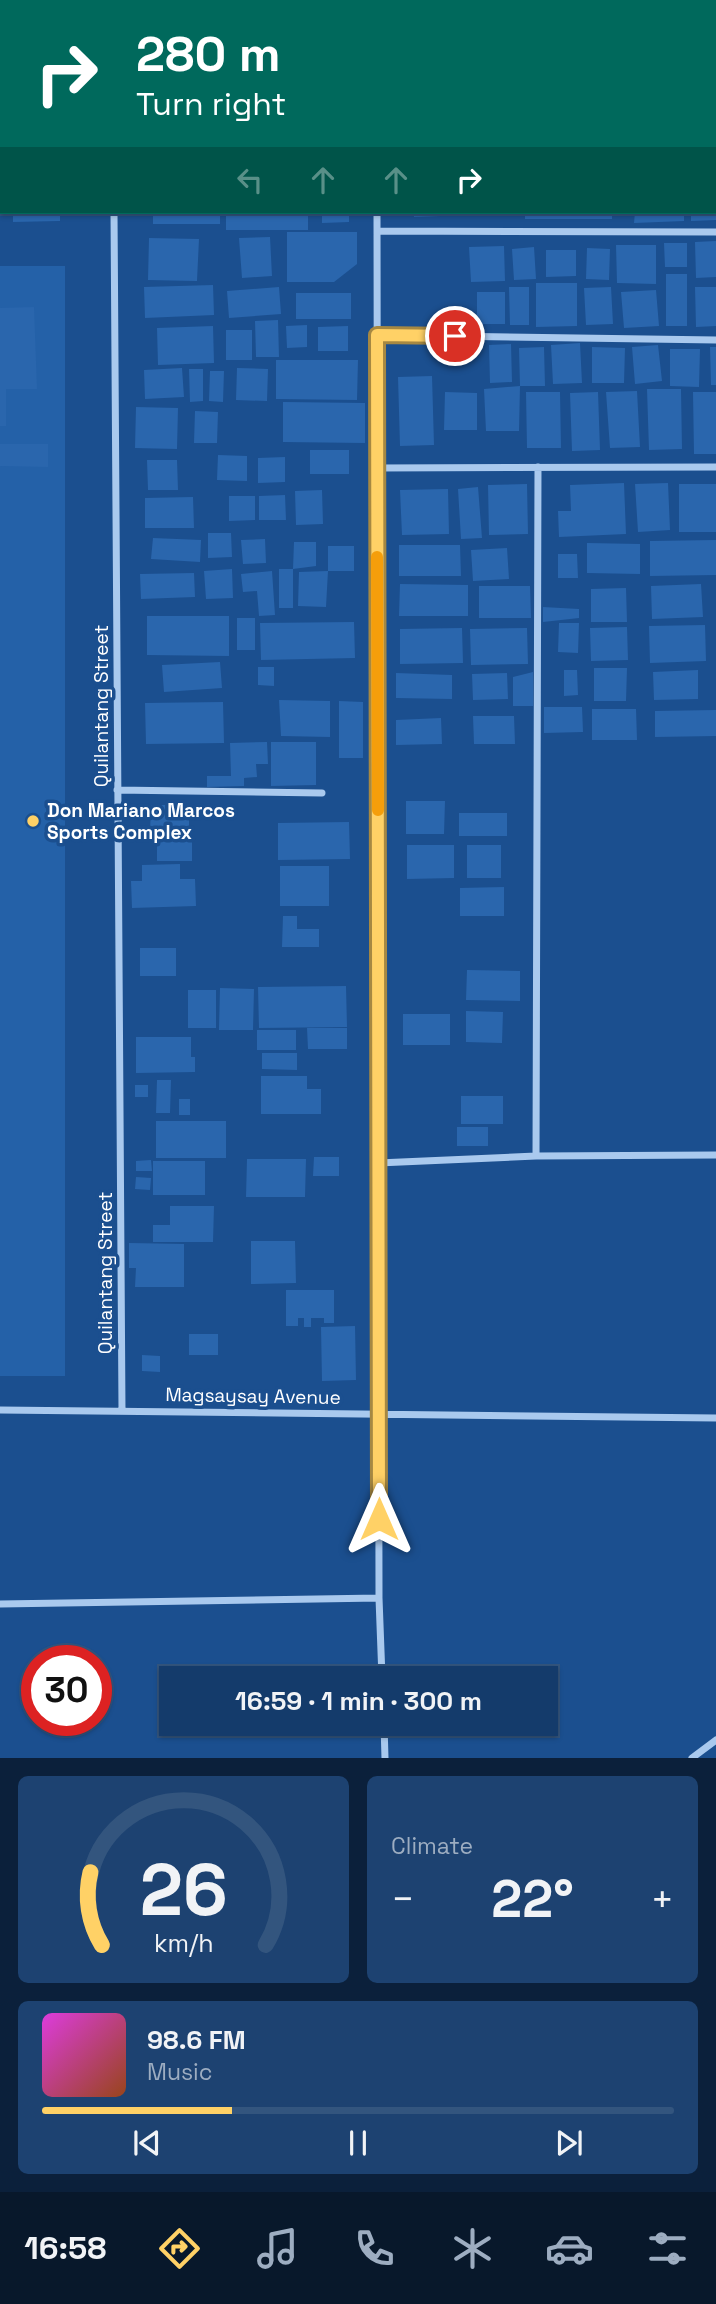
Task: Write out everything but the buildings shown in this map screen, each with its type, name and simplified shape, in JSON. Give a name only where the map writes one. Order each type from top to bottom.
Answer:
[{"type":"street","name":"Quilantang Street","points":[[114,214],[122,1410]]},
{"type":"street","points":[[377,214],[379,1598],[382,1666]]},
{"type":"street","points":[[377,232],[716,232]]},
{"type":"street","points":[[377,335],[716,340]]},
{"type":"street","points":[[536,1156],[538,467]]},
{"type":"street","points":[[377,468],[716,467]]},
{"type":"street","points":[[117,790],[322,793]]},
{"type":"street","points":[[379,1163],[536,1156],[716,1155]]},
{"type":"street","name":"Magsaysay Avenue","points":[[0,1410],[716,1418]]},
{"type":"street","points":[[0,1604],[379,1598]]},
{"type":"street","points":[[384,1736],[385,1758]]},
{"type":"street","points":[[692,1758],[716,1740]]},
{"type":"shaded area","name":"Don Mariano Marcos Sports Complex","points":[[0,266],[65,266],[65,1376],[0,1376]]},
{"type":"slow traffic","points":[[377,557],[378,810]]},
{"type":"place","name":"Don Mariano Marcos Sports Complex","points":[[33,821]]},
{"type":"route","points":[[379,1519],[377,335],[455,336]]}]
